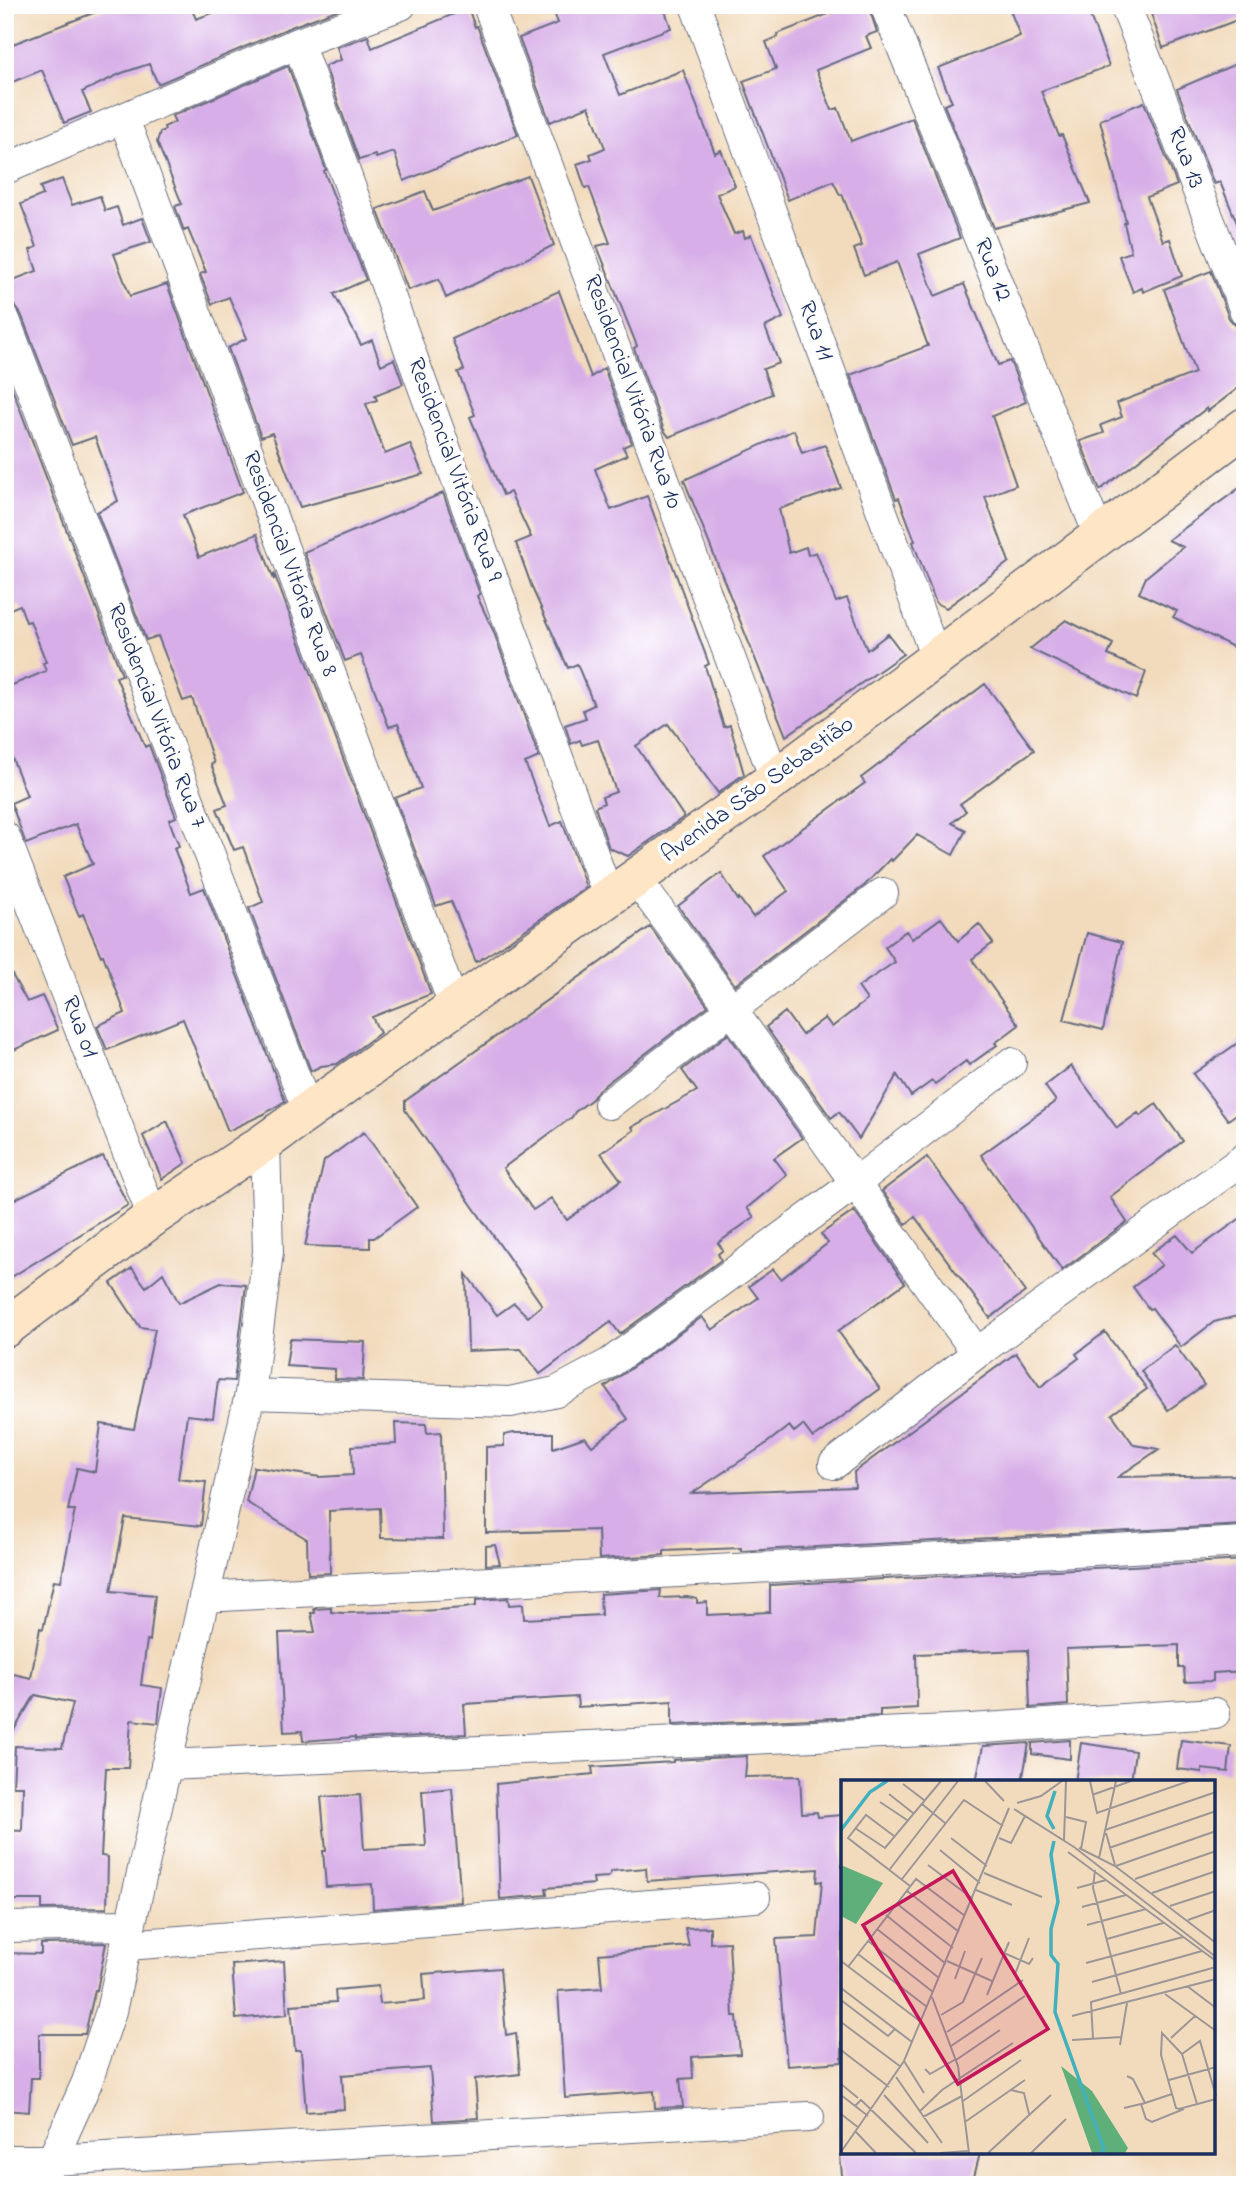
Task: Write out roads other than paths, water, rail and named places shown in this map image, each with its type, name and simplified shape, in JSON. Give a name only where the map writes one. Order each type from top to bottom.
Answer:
[{"type":"street","points":[[5,169],[298,43],[401,5]]},
{"type":"street","name":"Residencial Vitória Rua 10","points":[[488,5],[775,779]]},
{"type":"street","name":"Rua 11","points":[[695,5],[936,658]]},
{"type":"street","name":"Rua 12","points":[[885,5],[1099,536]]},
{"type":"street","name":"Rua 13","points":[[1125,5],[1245,311]]},
{"type":"street","name":"Residencial Vitória Rua 9","points":[[298,43],[623,888],[733,1009],[854,1184],[977,1353]]},
{"type":"street","name":"Residencial Vitória Rua 8","points":[[124,119],[455,1008]]},
{"type":"street","name":"Residencial Vitória Rua 7","points":[[5,320],[308,1111]]},
{"type":"street","name":"Avenida São Sebastião","points":[[5,1328],[153,1217],[265,1142],[775,779],[1245,428]]},
{"type":"street","name":"Rua 01","points":[[5,837],[153,1217]]},
{"type":"street","points":[[609,1104],[883,893]]},
{"type":"street","points":[[250,1394],[510,1402],[556,1392],[610,1363],[854,1184],[1011,1063]]},
{"type":"street","points":[[46,2172],[87,2082],[111,2011],[250,1394],[268,1252],[265,1142]]},
{"type":"street","points":[[834,1464],[977,1353],[1245,1158]]},
{"type":"street","points":[[204,1597],[1245,1542]]},
{"type":"street","points":[[166,1765],[943,1730],[1215,1713]]},
{"type":"street","points":[[5,1927],[129,1935],[755,1897]]},
{"type":"street","points":[[5,2160],[46,2172],[809,2117]]}]
